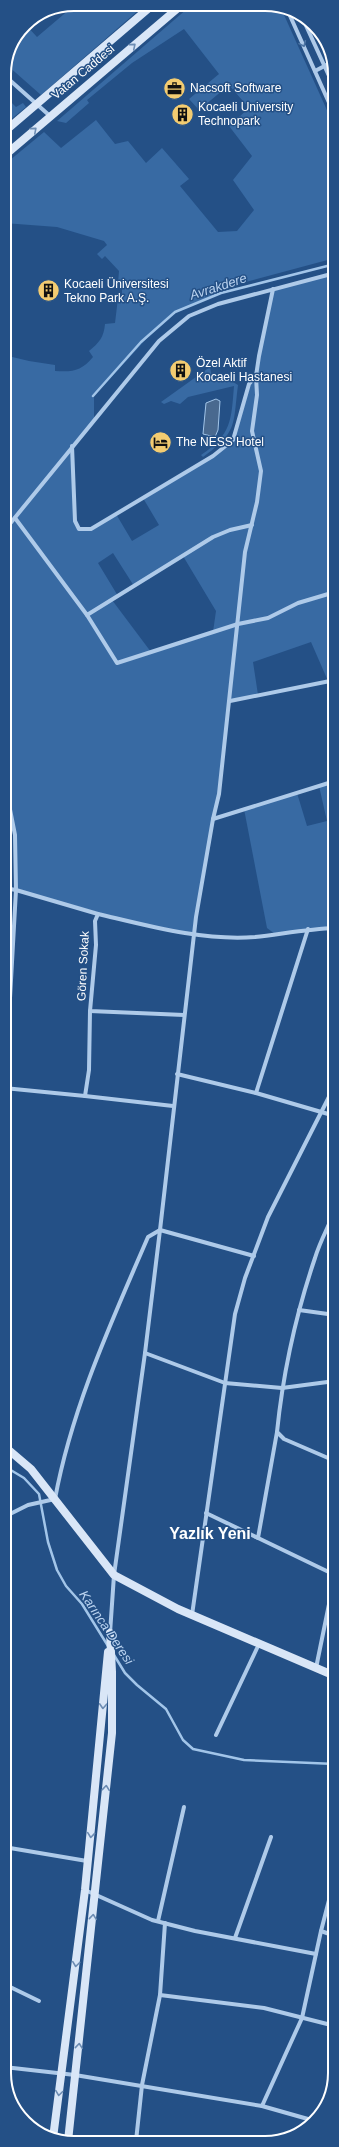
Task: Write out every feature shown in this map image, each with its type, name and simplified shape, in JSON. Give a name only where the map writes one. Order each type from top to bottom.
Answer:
[{"type":"main road","name":"Vatan Caddesi","points":[[11,126],[146,11]]},
{"type":"main road","name":"Vatan Caddesi","points":[[11,150],[174,11]]},
{"type":"main road","points":[[11,1452],[31,1469],[114,1575],[192,1615],[328,1673]]},
{"type":"main road","points":[[54,2132],[85,1890],[102,1730],[110,1633]]},
{"type":"main road","points":[[69,2136],[96,1894],[112,1734],[112,1672],[110,1633]]},
{"type":"street","points":[[291,17],[328,100]]},
{"type":"street","points":[[307,28],[328,73]]},
{"type":"street","points":[[315,71],[325,66]]},
{"type":"street","points":[[11,81],[50,116]]},
{"type":"street","points":[[11,523],[159,341],[189,316],[218,304],[328,274]]},
{"type":"street","points":[[110,1633],[114,1575],[145,1353],[194,934],[213,819],[219,794],[245,552],[252,525],[261,471],[252,431],[257,395],[256,376],[273,289]]},
{"type":"street","points":[[72,446],[75,520],[79,530],[91,529],[213,456],[233,440],[249,384],[256,376]]},
{"type":"street","points":[[15,518],[87,615],[117,663],[238,624],[268,618],[298,603],[328,594]]},
{"type":"street","points":[[87,615],[213,537],[230,530],[252,525]]},
{"type":"street","points":[[230,701],[328,681]]},
{"type":"street","points":[[213,819],[328,783]]},
{"type":"street","points":[[11,818],[14,835],[16,890],[11,972]]},
{"type":"street","points":[[11,889],[98,914],[194,934],[255,937],[308,929],[328,928]]},
{"type":"street","name":"Gören Sokak","points":[[98,914],[95,921],[96,945],[90,1011],[184,1015]]},
{"type":"street","points":[[256,1093],[308,929]]},
{"type":"street","points":[[85,1096],[88,1070],[90,1011]]},
{"type":"street","points":[[177,1074],[256,1093],[328,1114]]},
{"type":"street","points":[[11,1089],[174,1106]]},
{"type":"street","points":[[192,1615],[235,1314],[268,1216],[328,1101]]},
{"type":"street","points":[[11,1514],[33,1503],[55,1499],[68,1438],[93,1366],[148,1237],[160,1230],[254,1256]]},
{"type":"street","points":[[253,1535],[258,1538],[277,1432],[282,1388],[299,1310],[315,1257],[327,1230]]},
{"type":"street","points":[[299,1310],[328,1314]]},
{"type":"street","points":[[145,1353],[225,1383],[282,1388],[328,1382]]},
{"type":"street","points":[[277,1432],[284,1439],[328,1459]]},
{"type":"street","points":[[206,1513],[328,1572]]},
{"type":"street","points":[[316,1668],[328,1609]]},
{"type":"street","points":[[216,1735],[259,1644]]},
{"type":"street","points":[[158,1922],[184,1807]]},
{"type":"street","points":[[235,1938],[271,1837]]},
{"type":"street","points":[[11,1848],[88,1861]]},
{"type":"street","points":[[85,1890],[158,1922],[316,1954]]},
{"type":"street","points":[[262,2106],[302,2018],[328,1904]]},
{"type":"street","points":[[137,2136],[142,2085],[160,1995],[165,1923]]},
{"type":"street","points":[[321,1931],[328,1934]]},
{"type":"street","points":[[11,1987],[39,2001]]},
{"type":"street","points":[[160,1995],[264,2008],[328,2024]]},
{"type":"street","points":[[11,2068],[62,2073],[142,2085],[262,2106],[307,2119]]},
{"type":"shaded area","points":[[138,11],[41,95],[11,69],[16,50],[22,39],[30,30],[37,37],[67,12]]},
{"type":"shaded area","points":[[185,11],[265,11],[284,14],[328,112],[328,260],[216,290],[217,295],[175,312],[160,324],[94,396],[94,420],[72,446],[75,520],[79,529],[91,529],[116,514],[132,541],[159,525],[143,498],[177,479],[218,453],[233,439],[239,423],[247,391],[256,376],[273,289],[328,275],[328,681],[311,642],[253,662],[258,695],[230,701],[219,794],[194,935],[153,927],[16,890],[15,835],[11,815],[11,357],[55,365],[55,371],[72,371],[81,368],[93,357],[89,351],[100,339],[105,324],[115,323],[118,298],[122,298],[122,283],[118,283],[119,271],[105,256],[102,259],[97,254],[107,245],[104,241],[57,227],[11,224],[11,159],[44,132],[61,148],[96,120],[115,144],[128,141],[146,163],[162,148],[189,179],[180,186],[218,232],[237,231],[254,210],[233,180],[252,156],[229,126],[249,108],[229,85],[199,110],[189,99],[219,74],[184,29],[132,63],[87,100],[89,103],[66,123],[57,121]],"holes":[[[113,553],[134,586],[183,556],[216,611],[213,632],[151,652],[112,600],[118,596],[98,563]]]},
{"type":"shaded area","points":[[11,102],[16,107],[23,103],[26,107],[11,119]]},
{"type":"shaded area","points":[[210,367],[212,379],[233,382],[238,385],[232,427],[223,441],[203,457],[201,455],[219,440],[228,426],[232,409],[234,386],[188,397],[180,404],[171,401],[164,404],[161,402]]},
{"type":"shaded area","points":[[216,399],[220,401],[218,430],[215,437],[203,434],[206,403]]},
{"type":"shaded area","points":[[328,783],[328,929],[275,934],[267,928],[244,809],[297,793],[307,826],[327,821],[319,786]]},
{"type":"waterway","name":"Avrakdere","points":[[93,396],[141,342],[175,312],[221,293],[328,266]]},
{"type":"waterway","name":"Karınca Deresi","points":[[11,1470],[24,1478],[39,1494],[48,1542],[57,1570],[66,1586],[82,1604],[108,1646]]},
{"type":"waterway","name":"Karınca Deresi","points":[[114,1655],[125,1673],[166,1709],[183,1740],[193,1749],[244,1760],[328,1764]]},
{"type":"place","name":"Nacsoft Software","points":[[175,88]]},
{"type":"place","name":"Kocaeli University Technopark","points":[[183,114]]},
{"type":"place","name":"Kocaeli Üniversitesi Tekno Park A.Ş.","points":[[49,291]]},
{"type":"place","name":"Özel Aktif Kocaeli Hastanesi","points":[[180,370]]},
{"type":"place","name":"The NESS Hotel","points":[[161,442]]},
{"type":"district","name":"Yazlık Yeni","points":[[210,1533]]}]
